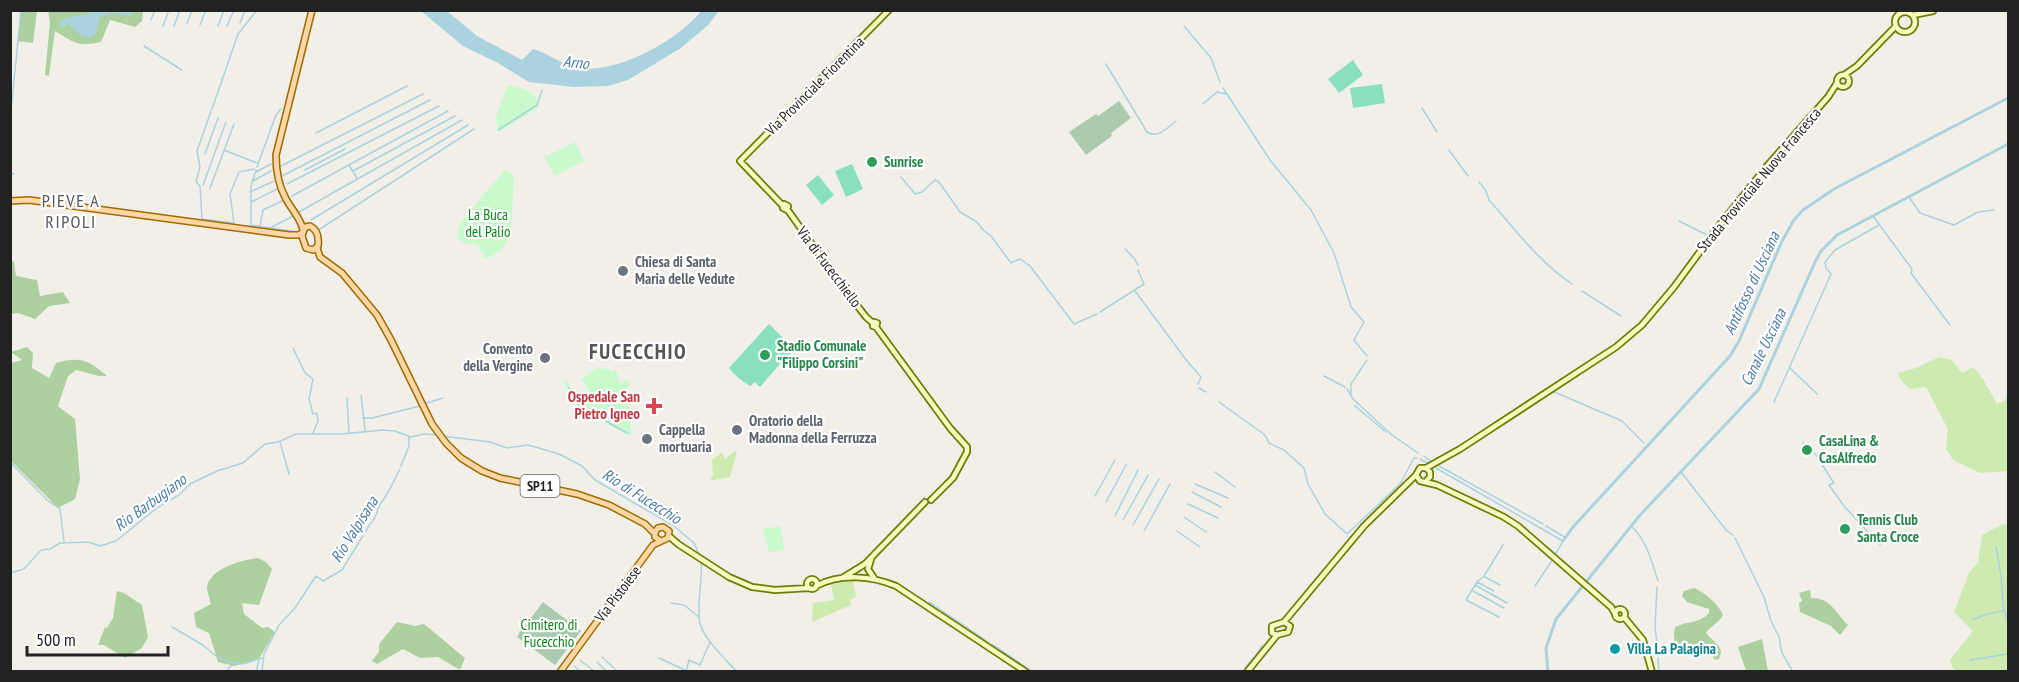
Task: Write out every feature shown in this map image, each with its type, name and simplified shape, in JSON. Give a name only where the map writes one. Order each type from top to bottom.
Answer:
[{"type":"main road","points":[[304,244],[298,217],[282,190],[277,173],[276,155],[312,10]]},
{"type":"main road","name":"Via Provinciale Fiorentina","points":[[740,161],[889,10]]},
{"type":"main road","points":[[1894,10],[1898,28],[1905,32],[1910,31],[1916,21],[1933,10],[1913,15],[1902,11],[1896,17]]},
{"type":"main road","points":[[1913,15],[1916,21]]},
{"type":"main road","points":[[1857,66],[1847,86],[1842,87],[1837,83],[1839,77],[1857,66],[1898,28]]},
{"type":"main road","points":[[1844,75],[1849,80]]},
{"type":"main road","name":"Strada Provinciale Nuova Francesca","points":[[1429,472],[1437,463],[1610,350],[1649,315],[1767,166],[1828,97],[1837,83]]},
{"type":"main road","name":"Strada Provinciale Nuova Francesca","points":[[1828,97],[1842,87]]},
{"type":"main road","name":"Via di Fucecchiello","points":[[740,161],[785,207],[950,428],[965,442],[967,451],[953,478],[872,557]]},
{"type":"main road","name":"SP11","points":[[10,201],[29,200],[289,235],[298,235],[306,226],[310,226],[318,236],[318,256],[342,273],[377,315],[439,435],[461,458],[500,478],[594,499],[617,508],[645,524],[655,535]]},
{"type":"main road","points":[[298,217],[310,226]]},
{"type":"main road","name":"SP11","points":[[289,235],[298,238],[311,250],[317,248]]},
{"type":"main road","name":"SP11","points":[[304,244],[308,252],[327,262]]},
{"type":"main road","points":[[1275,634],[1272,626],[1287,623],[1364,526],[1406,486],[1419,469],[1429,472],[1437,485]]},
{"type":"main road","points":[[1406,486],[1423,481],[1429,472]]},
{"type":"main road","points":[[1416,475],[1423,481],[1437,485],[1504,517],[1535,542],[1617,612],[1619,618],[1624,617],[1643,640],[1652,672]]},
{"type":"main road","points":[[645,524],[667,529],[665,539]]},
{"type":"main road","points":[[654,545],[655,535],[660,527]]},
{"type":"main road","points":[[655,535],[678,544],[735,580],[752,587],[775,590],[808,585],[811,579],[816,583],[822,583],[834,580],[874,578],[908,593],[1026,672]]},
{"type":"main road","name":"Via Pistoiese","points":[[560,672],[654,545],[665,539]]},
{"type":"main road","points":[[834,580],[861,567],[872,557]]},
{"type":"main road","points":[[863,578],[872,557]]},
{"type":"main road","points":[[861,567],[863,578]]},
{"type":"main road","points":[[868,569],[874,578]]},
{"type":"main road","points":[[808,585],[813,589],[816,583]]},
{"type":"main road","points":[[1247,672],[1275,634],[1288,632],[1290,628],[1287,623]]},
{"type":"green space","points":[[20,11],[37,11],[33,43],[18,41]]},
{"type":"green space","points":[[48,11],[143,11],[142,21],[135,27],[110,20],[101,42],[76,43],[55,31],[49,76],[45,75],[50,22]]},
{"type":"green space","points":[[1353,60],[1363,75],[1339,93],[1328,79]]},
{"type":"green space","points":[[1382,84],[1385,103],[1353,108],[1350,88]]},
{"type":"green space","points":[[508,85],[532,93],[539,107],[499,132],[496,117]]},
{"type":"green space","points":[[1119,101],[1131,118],[1111,133],[1112,136],[1086,155],[1069,132]]},
{"type":"green space","points":[[575,142],[584,161],[554,176],[545,157]]},
{"type":"green space","points":[[852,164],[863,189],[846,197],[835,171]]},
{"type":"green space","name":"La Buca del Palio","points":[[505,170],[514,176],[510,233],[501,249],[483,259],[484,252],[479,251],[479,245],[464,243],[457,237],[459,228],[463,219]]},
{"type":"green space","points":[[818,175],[834,195],[822,205],[806,185]]},
{"type":"green space","points":[[11,261],[14,262],[16,276],[37,280],[40,296],[63,292],[70,303],[49,306],[35,319],[18,313],[11,314]]},
{"type":"green space","name":"Stadio Comunale \"Filippo Corsini\"","points":[[769,324],[795,350],[783,360],[760,387],[755,382],[750,386],[729,368]]},
{"type":"green space","points":[[27,347],[33,353],[32,368],[49,378],[56,363],[72,360],[89,363],[107,376],[76,370],[68,376],[58,406],[75,419],[80,479],[75,499],[58,508],[11,461],[11,363],[22,360],[11,352]]},
{"type":"green space","points":[[1939,357],[1952,360],[1962,373],[1973,367],[1983,379],[1997,404],[2005,400],[2008,390],[2008,471],[1980,473],[1953,460],[1946,449],[1948,429],[1926,387],[1910,389],[1897,373],[1916,368]]},
{"type":"green space","points":[[597,368],[608,369],[611,372],[616,369],[620,384],[626,380],[630,383],[628,388],[630,436],[579,408],[569,395],[563,376],[574,392],[577,390],[589,401],[594,398],[581,379]]},
{"type":"green space","points":[[735,451],[737,452],[730,477],[710,481],[713,475],[712,459],[722,453],[725,459]]},
{"type":"green space","points":[[2003,524],[2008,525],[2008,671],[1956,671],[1950,660],[1973,631],[1954,612],[1969,573],[1978,562],[1982,535]]},
{"type":"green space","points":[[780,526],[784,549],[769,553],[763,529]]},
{"type":"green space","points":[[258,558],[272,569],[259,605],[242,603],[244,614],[262,628],[268,627],[275,632],[259,659],[234,666],[218,662],[209,633],[196,627],[194,613],[211,604],[207,590],[212,576],[235,563]]},
{"type":"green space","points":[[853,581],[856,597],[850,600],[851,605],[812,622],[813,603],[834,600],[831,584]]},
{"type":"green space","points":[[1694,588],[1711,599],[1723,615],[1706,633],[1720,648],[1718,660],[1714,659],[1710,651],[1686,656],[1676,643],[1675,627],[1697,621],[1709,613],[1709,609],[1687,602],[1682,596],[1684,591]]},
{"type":"green space","points":[[1810,590],[1811,598],[1828,603],[1848,625],[1840,635],[1831,626],[1800,612],[1799,603],[1802,601],[1799,593]]},
{"type":"green space","points":[[117,591],[142,605],[148,637],[142,648],[125,658],[104,645],[98,645],[105,627],[107,628],[113,618]]},
{"type":"green space","name":"Cimitero di Fucecchio","points":[[543,602],[581,631],[555,665],[517,637]]},
{"type":"green space","points":[[397,622],[415,626],[424,624],[465,658],[460,670],[438,657],[420,658],[403,649],[377,664],[372,661],[379,652],[379,644]]},
{"type":"green space","points":[[1762,639],[1768,671],[1746,671],[1738,647]]},
{"type":"water","points":[[93,11],[97,13],[134,11],[130,15],[111,13],[100,17],[95,34],[90,38],[81,36],[68,23],[64,27],[60,25],[60,21],[64,19]]},
{"type":"water","name":"Arno","points":[[421,11],[447,11],[477,36],[522,60],[533,49],[570,66],[590,69],[608,67],[644,54],[677,33],[701,11],[719,11],[708,25],[681,48],[628,80],[608,86],[574,87],[529,82],[498,63],[463,46]]},
{"type":"waterway","points":[[10,121],[21,10]]},
{"type":"waterway","points":[[151,20],[155,10]]},
{"type":"waterway","points":[[163,26],[169,10]]},
{"type":"waterway","points":[[174,26],[180,10]]},
{"type":"waterway","points":[[187,24],[192,10]]},
{"type":"waterway","points":[[200,25],[206,10]]},
{"type":"waterway","points":[[218,26],[224,10]]},
{"type":"waterway","points":[[227,26],[234,10]]},
{"type":"waterway","points":[[240,23],[245,10]]},
{"type":"waterway","points":[[212,109],[238,34],[257,10]]},
{"type":"waterway","points":[[1184,26],[1211,58],[1220,82]]},
{"type":"waterway","points":[[144,46],[182,70]]},
{"type":"waterway","points":[[1106,64],[1147,132],[1159,133],[1176,121]]},
{"type":"waterway","points":[[316,133],[407,86]]},
{"type":"waterway","points":[[1223,88],[1270,160],[1311,210],[1334,253],[1351,307],[1364,322],[1354,340],[1367,356]]},
{"type":"waterway","points":[[498,130],[537,105],[542,90]]},
{"type":"waterway","points":[[1203,104],[1217,92],[1226,94]]},
{"type":"waterway","points":[[281,166],[423,94]]},
{"type":"waterway","name":"Antifosso di Usciana","points":[[1563,541],[1573,527],[1730,356],[1739,341],[1782,241],[1794,220],[1803,210],[1834,189],[2008,98]]},
{"type":"waterway","points":[[282,176],[430,100]]},
{"type":"waterway","points":[[287,184],[439,106]]},
{"type":"waterway","points":[[1422,108],[1437,132]]},
{"type":"waterway","points":[[257,167],[276,115],[281,109]]},
{"type":"waterway","points":[[211,111],[197,151],[200,167],[196,182],[200,186],[202,219],[234,223],[230,194],[239,172],[254,169]]},
{"type":"waterway","points":[[292,196],[448,111]]},
{"type":"waterway","points":[[353,171],[455,116]]},
{"type":"waterway","points":[[205,154],[218,118]]},
{"type":"waterway","points":[[299,212],[462,120]]},
{"type":"waterway","points":[[203,185],[226,122]]},
{"type":"waterway","points":[[210,188],[234,124]]},
{"type":"waterway","points":[[311,220],[468,125]]},
{"type":"waterway","points":[[320,229],[474,129]]},
{"type":"waterway","name":"Canale Usciana","points":[[1548,672],[1546,648],[1556,619],[1641,514],[1759,389],[1821,251],[1837,235],[2008,144]]},
{"type":"waterway","points":[[305,170],[345,149]]},
{"type":"waterway","points":[[224,150],[257,163]]},
{"type":"waterway","points":[[1449,150],[1468,176]]},
{"type":"waterway","points":[[256,172],[271,164]]},
{"type":"waterway","points":[[349,165],[357,178]]},
{"type":"waterway","points":[[256,170],[251,186],[251,225],[298,232]]},
{"type":"waterway","points":[[253,181],[271,171]]},
{"type":"waterway","points":[[10,173],[14,174]]},
{"type":"waterway","points":[[901,177],[915,194],[922,192],[935,180],[939,182],[960,212],[977,222],[991,236],[1011,263],[1020,259],[1030,266],[1074,324],[1097,314]]},
{"type":"waterway","points":[[250,192],[274,181]]},
{"type":"waterway","points":[[1479,182],[1489,200],[1528,245],[1572,284]]},
{"type":"waterway","points":[[251,202],[277,189]]},
{"type":"waterway","points":[[1909,197],[1920,213],[1954,225],[1978,212],[1994,210]]},
{"type":"waterway","points":[[260,226],[263,210],[282,201]]},
{"type":"waterway","points":[[272,227],[293,216]]},
{"type":"waterway","points":[[1873,216],[1912,269],[1911,273],[1950,325]]},
{"type":"waterway","points":[[1679,221],[1709,236]]},
{"type":"waterway","points":[[1774,402],[1831,274],[1825,262],[1835,250],[1879,225]]},
{"type":"waterway","points":[[1125,249],[1138,265]]},
{"type":"waterway","points":[[1100,312],[1144,284],[1138,270]]},
{"type":"waterway","points":[[1135,291],[1201,377],[1198,384]]},
{"type":"waterway","points":[[1582,291],[1621,316]]},
{"type":"waterway","points":[[293,348],[305,373],[313,379],[309,399],[313,414],[317,413]]},
{"type":"waterway","points":[[1351,394],[1351,384],[1367,360]]},
{"type":"waterway","points":[[1790,368],[1817,394]]},
{"type":"waterway","points":[[1324,376],[1345,387]]},
{"type":"waterway","points":[[569,388],[579,406],[627,433]]},
{"type":"waterway","points":[[1199,388],[1206,392]]},
{"type":"waterway","points":[[1347,389],[1353,399],[1392,435],[1418,453]]},
{"type":"waterway","points":[[1552,391],[1622,421],[1644,443]]},
{"type":"waterway","points":[[361,395],[365,430]]},
{"type":"waterway","points":[[347,398],[349,433]]},
{"type":"waterway","points":[[424,404],[443,398]]},
{"type":"waterway","points":[[1219,402],[1265,435],[1269,443],[1284,450],[1304,468],[1308,484],[1325,514],[1347,534],[1400,484],[1414,458],[1417,458]]},
{"type":"waterway","points":[[363,418],[372,418],[420,406]]},
{"type":"waterway","points":[[1355,406],[1386,432]]},
{"type":"waterway","points":[[313,433],[318,421],[317,414]]},
{"type":"waterway","name":"Rio Barbugiano","points":[[10,573],[24,569],[41,550],[50,549],[60,543],[88,542],[100,546],[116,541],[158,507],[179,495],[190,484],[217,471],[243,463],[265,444],[278,442],[296,434],[342,434],[383,430],[395,431],[411,437],[424,434],[437,435]]},
{"type":"waterway","name":"Rio di Fucecchio","points":[[442,436],[490,442],[507,448],[528,445],[559,454],[582,466],[595,480],[674,526],[694,543],[700,557]]},
{"type":"waterway","name":"Rio Valpisana","points":[[401,466],[409,446],[409,437]]},
{"type":"waterway","points":[[280,442],[289,474]]},
{"type":"waterway","points":[[1803,443],[1816,455],[1834,483],[1829,485],[1844,506],[1880,545]]},
{"type":"waterway","points":[[1424,456],[1432,462]]},
{"type":"waterway","points":[[1420,459],[1429,464]]},
{"type":"waterway","points":[[1095,496],[1115,460]]},
{"type":"waterway","points":[[10,462],[47,500],[60,509],[64,541]]},
{"type":"waterway","points":[[1106,502],[1126,465]]},
{"type":"waterway","points":[[1439,466],[1543,524]]},
{"type":"waterway","points":[[1436,468],[1563,541],[1555,555]]},
{"type":"waterway","name":"Rio Valpisana","points":[[262,672],[264,654],[279,625],[295,608],[316,576],[323,581],[342,570],[374,519],[400,469]]},
{"type":"waterway","points":[[1115,516],[1138,470]]},
{"type":"waterway","points":[[1215,472],[1235,487]]},
{"type":"waterway","points":[[1681,472],[1727,531],[1733,535]]},
{"type":"waterway","points":[[1123,520],[1148,475]]},
{"type":"waterway","points":[[1133,525],[1159,479]]},
{"type":"waterway","points":[[1144,531],[1170,484]]},
{"type":"waterway","points":[[1195,484],[1228,498]]},
{"type":"waterway","points":[[1192,492],[1221,507]]},
{"type":"waterway","points":[[1188,504],[1218,518]]},
{"type":"waterway","points":[[1184,517],[1206,532]]},
{"type":"waterway","points":[[1546,526],[1566,538]]},
{"type":"waterway","points":[[1631,526],[1645,544],[1658,581]]},
{"type":"waterway","points":[[1177,531],[1200,547]]},
{"type":"waterway","points":[[1735,538],[1764,597],[1771,621],[1779,637],[1782,653],[1793,672]]},
{"type":"waterway","points":[[1499,617],[1466,600],[1503,545]]},
{"type":"waterway","points":[[1996,547],[2003,604],[2008,624]]},
{"type":"waterway","points":[[1535,586],[1553,559]]},
{"type":"waterway","name":"Rio di Fucecchio","points":[[701,561],[700,623],[710,642],[737,672]]},
{"type":"waterway","points":[[1485,577],[1500,585]]},
{"type":"waterway","points":[[1477,582],[1494,591]]},
{"type":"waterway","points":[[1475,585],[1507,603]]},
{"type":"waterway","points":[[1657,587],[1655,627],[1658,653]]},
{"type":"waterway","points":[[1473,591],[1504,608]]},
{"type":"waterway","points":[[929,602],[987,641]]},
{"type":"waterway","points":[[671,603],[684,605],[699,617]]},
{"type":"waterway","points":[[1972,620],[2003,611]]},
{"type":"waterway","points":[[172,627],[203,645],[217,657],[229,662],[243,664],[262,658]]},
{"type":"waterway","points":[[686,672],[689,660],[700,665],[710,642]]},
{"type":"waterway","points":[[992,644],[1033,672]]},
{"type":"waterway","points":[[1256,655],[1262,646]]},
{"type":"waterway","points":[[1970,660],[2008,654]]},
{"type":"waterway","points":[[602,657],[618,672]]},
{"type":"waterway","points":[[1242,672],[1254,657]]},
{"type":"waterway","points":[[659,658],[685,670]]},
{"type":"waterway","points":[[1658,658],[1659,672]]},
{"type":"waterway","points":[[256,672],[259,660]]},
{"type":"waterway","points":[[580,660],[595,672]]},
{"type":"waterway","points":[[597,662],[607,672]]},
{"type":"waterway","points":[[225,672],[233,664]]},
{"type":"waterway","points":[[574,666],[581,672]]},
{"type":"place","name":"Sunrise","points":[[872,162]]},
{"type":"place","name":"Chiesa di Santa Maria delle Vedute","points":[[623,271]]},
{"type":"place","name":"Stadio Comunale \"Filippo Corsini\"","points":[[765,355]]},
{"type":"place","name":"Convento della Vergine","points":[[545,358]]},
{"type":"place","name":"Ospedale San Pietro Igneo","points":[[654,406]]},
{"type":"place","name":"Oratorio della Madonna della Ferruzza","points":[[737,430]]},
{"type":"place","name":"Cappella mortuaria","points":[[647,439]]},
{"type":"place","name":"CasaLina & CasAlfredo","points":[[1807,450]]},
{"type":"place","name":"Tennis Club Santa Croce","points":[[1845,529]]},
{"type":"place","name":"Villa La Palagina","points":[[1615,649]]},
{"type":"district","name":"PIEVE A RIPOLI","points":[[71,211]]},
{"type":"district","name":"FUCECCHIO","points":[[638,352]]}]
